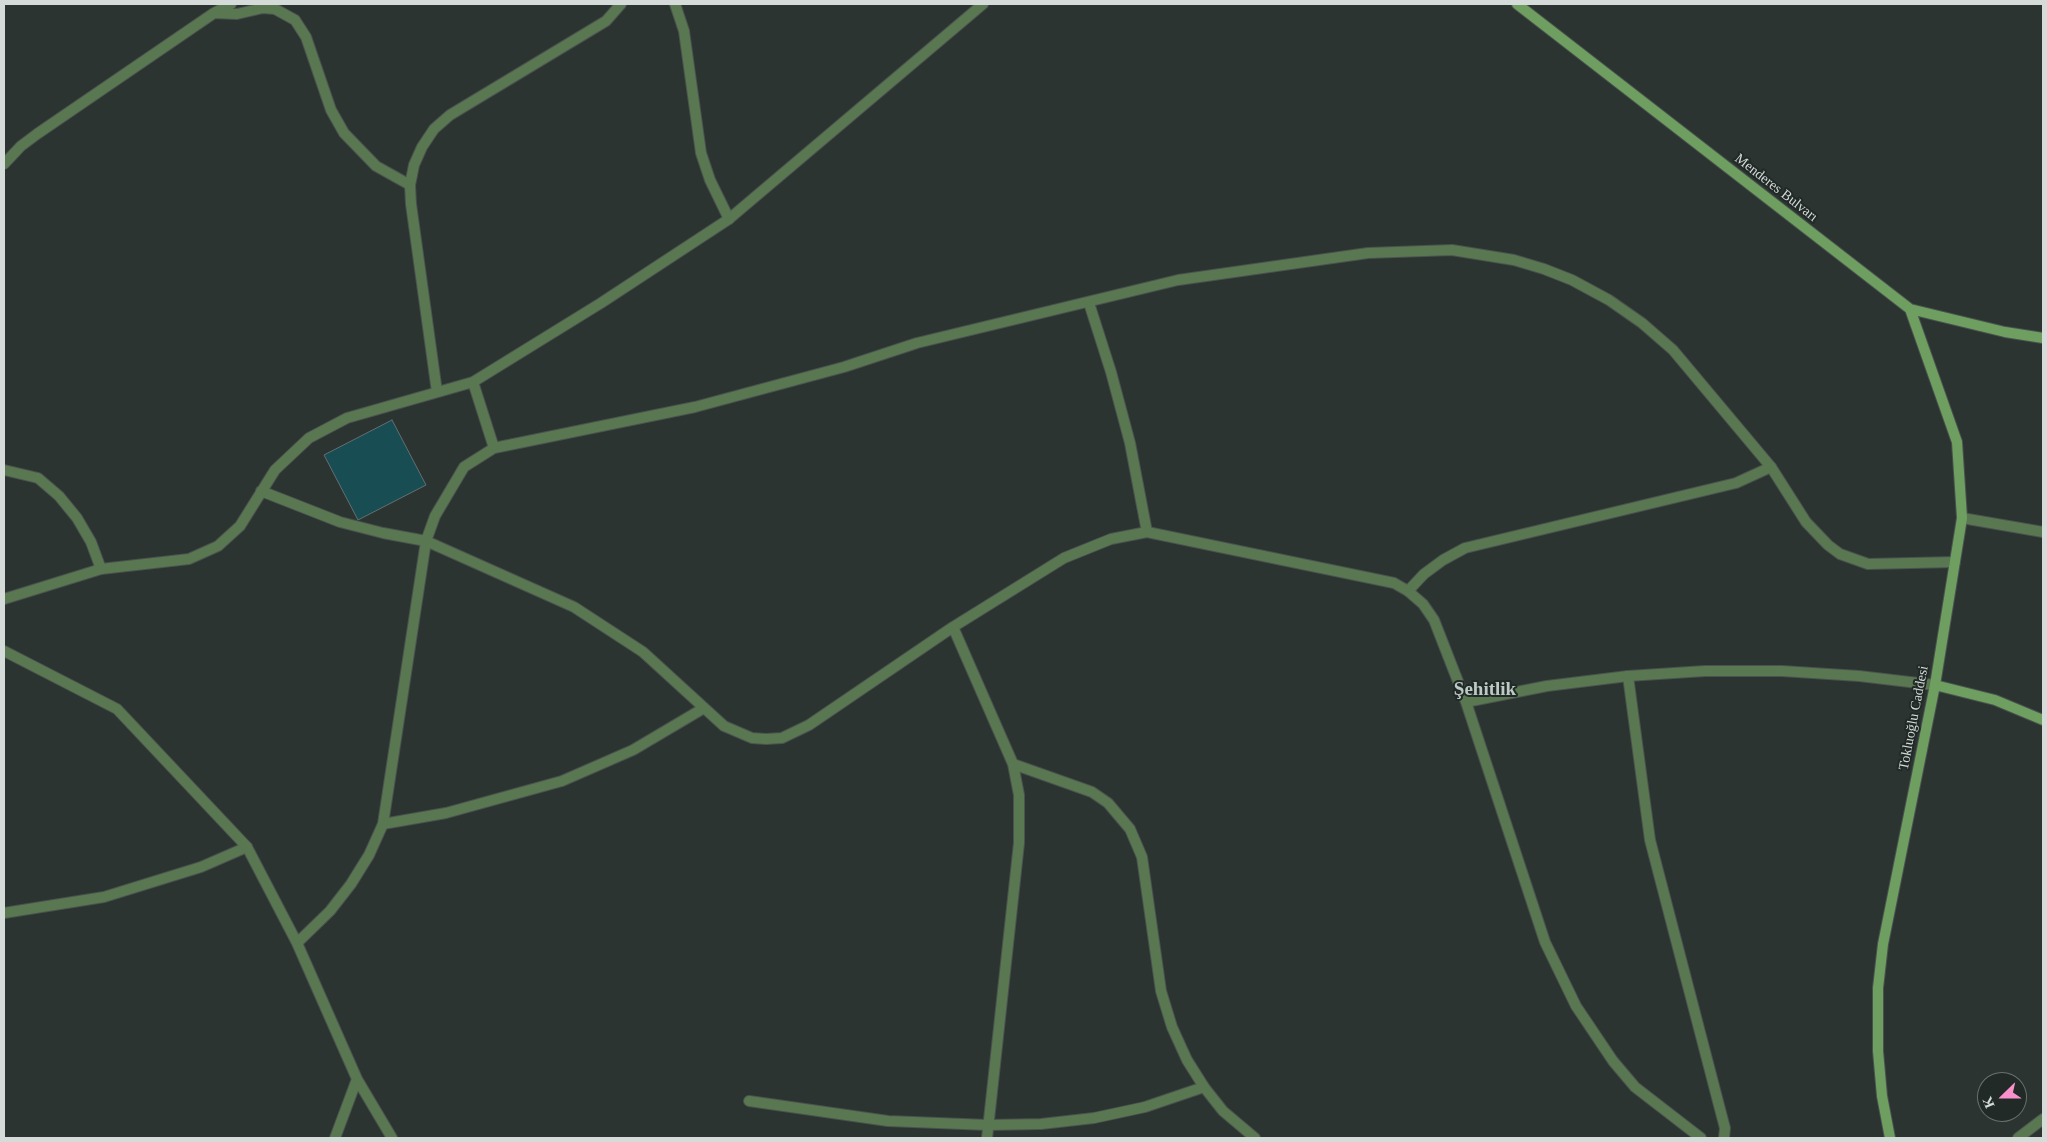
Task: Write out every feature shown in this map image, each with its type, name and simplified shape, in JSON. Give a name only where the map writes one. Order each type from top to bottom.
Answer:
[{"type":"street","points":[[4,164],[21,146],[37,134],[214,13],[231,4]]},
{"type":"street","points":[[437,392],[411,204],[410,185],[414,165],[422,147],[434,129],[450,114],[606,21],[622,4]]},
{"type":"street","points":[[674,4],[684,30],[702,153],[710,180],[729,219]]},
{"type":"street","points":[[4,599],[101,569],[173,562],[204,554],[218,546],[240,526],[275,470],[293,452],[328,427],[347,418],[473,382],[601,303],[729,219],[983,4]]},
{"type":"street","name":"Menderes Bulvarı","points":[[1517,4],[1910,309],[2005,332],[2043,338]]},
{"type":"street","points":[[214,13],[237,14],[263,8],[280,12],[295,20],[306,37],[332,110],[344,132],[376,166],[410,185]]},
{"type":"street","points":[[297,943],[330,911],[351,884],[383,824],[426,541],[439,508],[464,468],[494,448],[695,407],[844,367],[917,344],[1178,280],[1368,254],[1452,250],[1514,260],[1572,280],[1609,300],[1642,323],[1673,350],[1771,467],[1816,534],[1840,554],[1868,564],[1955,562]]},
{"type":"street","points":[[1089,303],[1112,372],[1130,443],[1147,532]]},
{"type":"street","name":"Tokluoğlu Caddesi","points":[[1890,1138],[1882,1096],[1879,1060],[1878,988],[1883,944],[1935,685],[1962,518],[1957,442],[1910,309]]},
{"type":"street","points":[[473,382],[494,448]]},
{"type":"street","points":[[1408,591],[1424,574],[1443,560],[1465,548],[1736,483],[1771,467]]},
{"type":"street","points":[[4,470],[38,478],[59,496],[78,518],[91,542],[101,569]]},
{"type":"street","points":[[261,491],[340,522],[426,541],[574,607],[643,652],[724,726],[752,738],[782,738],[809,725],[952,627],[1064,558],[1111,539],[1147,532],[1379,578],[1408,591],[1423,604],[1434,620],[1466,702],[1544,942],[1576,1006],[1613,1061],[1635,1087],[1701,1138]]},
{"type":"street","points":[[1962,518],[2043,532]]},
{"type":"street","points":[[952,627],[1013,764],[1019,795],[1019,843],[987,1138]]},
{"type":"street","points":[[4,651],[117,709],[247,847],[297,943],[357,1079],[392,1138]]},
{"type":"street","points":[[1466,702],[1547,686],[1628,676],[1705,671],[1782,671],[1859,676],[1935,685],[1995,700],[2043,720]]},
{"type":"street","points":[[1628,676],[1650,840],[1722,1113],[1725,1128],[1724,1138]]},
{"type":"street","points":[[383,824],[446,813],[562,781],[634,750],[704,708]]},
{"type":"street","points":[[1013,764],[1092,792],[1108,803],[1130,829],[1142,857],[1161,991],[1172,1027],[1187,1060],[1204,1087],[1223,1111],[1255,1138]]},
{"type":"street","points":[[4,913],[51,907],[104,897],[201,866],[247,847]]},
{"type":"street","points":[[335,1138],[357,1079]]},
{"type":"street","points":[[750,1101],[888,1121],[988,1125],[1041,1124],[1094,1118],[1145,1107],[1204,1087]]},
{"type":"street","points":[[2018,1138],[2043,1119]]},
{"type":"building","points":[[392,420],[426,485],[358,520],[324,455]]},
{"type":"district","name":"Şehitlik","points":[[1485,690]]}]
